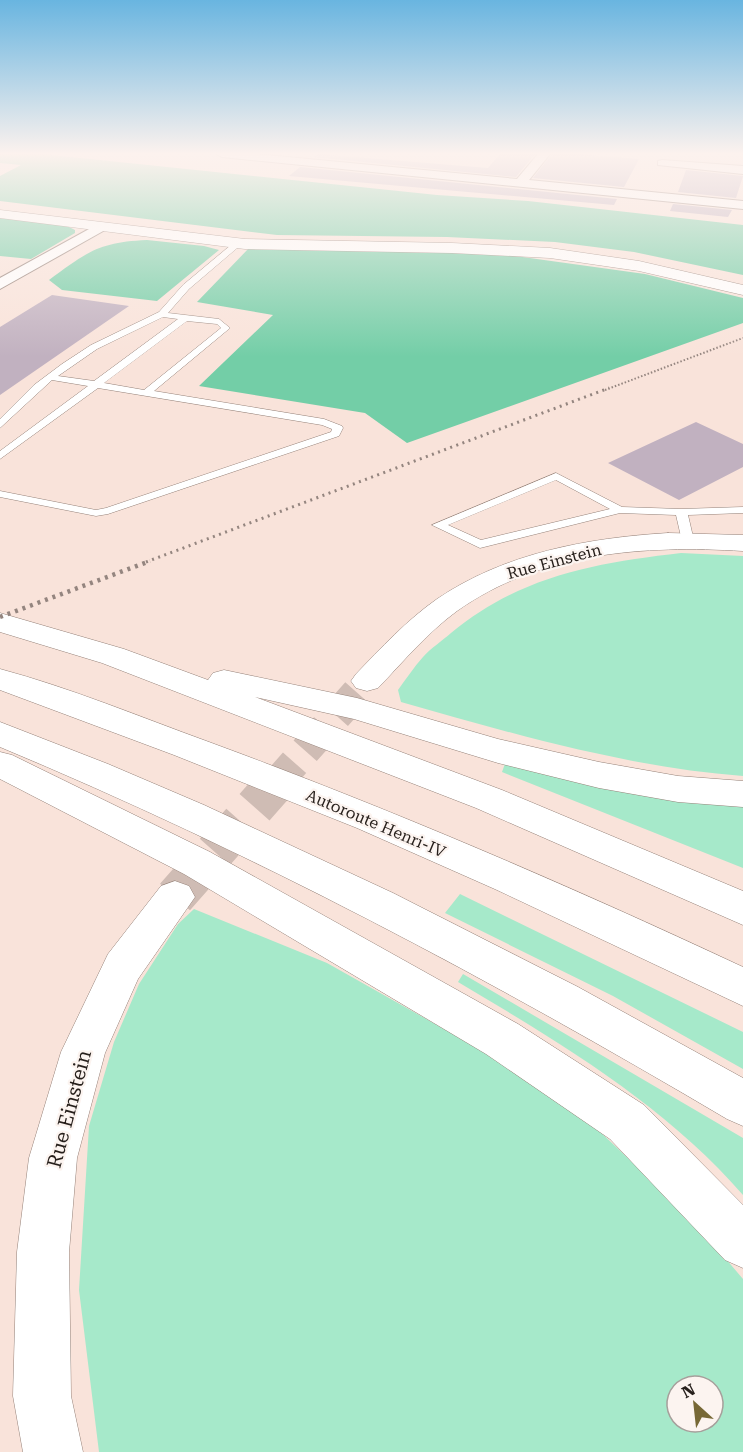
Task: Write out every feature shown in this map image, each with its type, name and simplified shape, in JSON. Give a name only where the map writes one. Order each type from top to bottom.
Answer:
[{"type":"main road","points":[[60,222],[239,243],[452,248],[550,253],[639,266],[743,290]]},
{"type":"main road","name":"Rue Einstein","points":[[367,681],[411,635],[448,604],[501,575],[576,552],[628,544],[688,541],[743,543]]},
{"type":"main road","points":[[0,622],[113,656],[489,799],[743,909]]},
{"type":"main road","points":[[113,656],[357,709],[498,751],[599,775],[678,789],[743,794]]},
{"type":"main road","name":"Autoroute Henri-IV","points":[[0,679],[162,736],[372,819],[638,937],[743,987]]},
{"type":"main road","points":[[0,734],[190,812],[398,914],[566,1002],[743,1103]]},
{"type":"main road","points":[[0,764],[197,863],[502,1039],[627,1122],[743,1242]]},
{"type":"main road","name":"Rue Einstein","points":[[53,1452],[42,1396],[43,1252],[52,1158],[82,1052],[123,967],[175,897]]},
{"type":"street","points":[[0,284],[100,227]]},
{"type":"lane","points":[[0,425],[50,377],[94,347],[162,314],[186,287],[239,243]]},
{"type":"lane","points":[[146,393],[226,328],[219,322],[162,314]]},
{"type":"lane","points":[[0,456],[185,318]]},
{"type":"lane","points":[[0,494],[96,513],[108,512],[314,441],[337,431],[338,428],[324,422],[50,377]]},
{"type":"lane","points":[[620,510],[556,476],[438,525],[480,544],[620,510],[681,512],[743,510]]},
{"type":"lane","points":[[681,512],[688,541]]},
{"type":"green space","points":[[0,222],[63,224],[75,230],[75,233],[31,259],[0,256]]},
{"type":"green space","points":[[169,222],[714,222],[743,225],[743,275],[634,252],[555,242],[447,237],[277,235]]},
{"type":"green space","points":[[147,240],[204,246],[219,250],[157,301],[62,290],[49,280],[94,250],[117,243]]},
{"type":"green space","points":[[250,247],[349,251],[486,252],[645,274],[743,298],[743,323],[407,443],[365,413],[199,386],[273,315],[197,302]]},
{"type":"green space","points":[[681,553],[743,556],[743,776],[699,772],[570,748],[401,702],[398,690],[426,654],[477,614],[504,598],[560,575],[618,562]]},
{"type":"green space","points":[[506,761],[743,807],[743,868],[502,772]]},
{"type":"green space","points":[[460,894],[743,1032],[743,1069],[613,996],[445,913]]},
{"type":"green space","points":[[194,909],[327,963],[499,1060],[595,1127],[691,1218],[743,1279],[743,1452],[99,1452],[79,1290],[89,1126],[114,1042],[139,984],[178,924]]},
{"type":"green space","points":[[463,974],[743,1138],[743,1195],[713,1162],[645,1104],[572,1052],[458,982]]},
{"type":"building","points":[[52,295],[129,306],[0,395],[0,327]]},
{"type":"building","points":[[696,422],[743,444],[743,467],[679,500],[608,463]]},
{"type":"tunnel","points":[[274,786],[367,681]]},
{"type":"tunnel","points":[[175,897],[275,784]]},
{"type":"railway","points":[[605,390],[743,338]]},
{"type":"railway","points":[[146,562],[609,388]]},
{"type":"railway","points":[[0,617],[150,561]]}]
